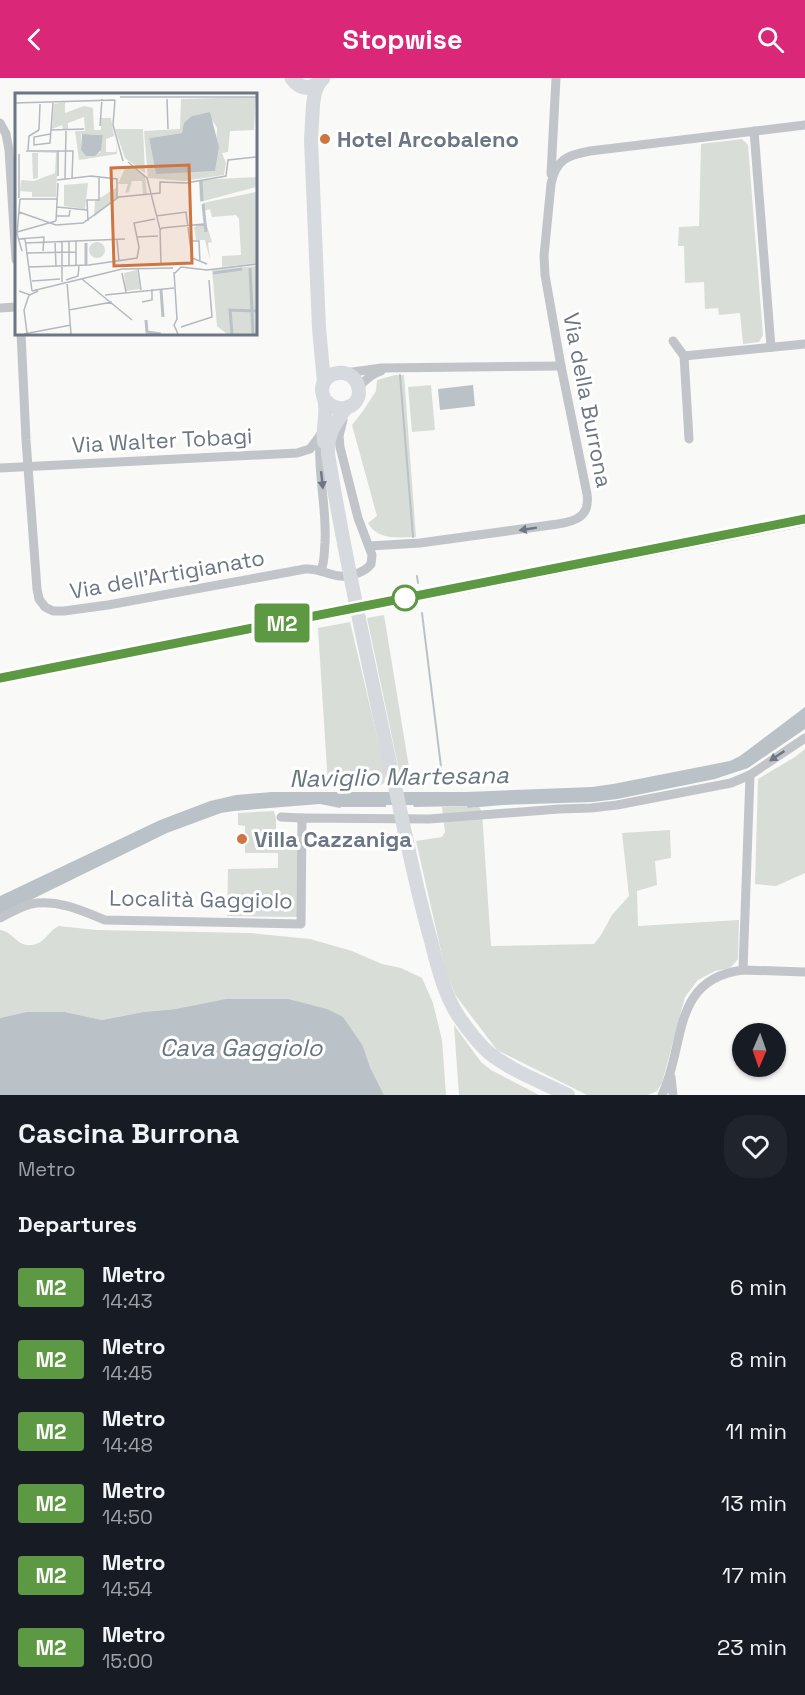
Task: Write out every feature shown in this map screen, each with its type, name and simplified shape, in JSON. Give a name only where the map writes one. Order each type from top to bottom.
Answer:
[{"type":"main road","points":[[295,82],[308,88],[322,79]]},
{"type":"street","name":"Via della Burrona","points":[[369,546],[406,545],[568,522],[578,518],[588,503],[544,268],[556,78]]},
{"type":"street","points":[[311,129],[315,92],[322,79]]},
{"type":"street","points":[[295,82],[306,102],[311,129],[324,382],[322,392],[325,400],[323,437],[348,569],[419,899],[446,994],[458,1015],[494,1057],[568,1095]]},
{"type":"street","points":[[0,123],[6,134],[9,150],[15,244]]},
{"type":"street","points":[[553,142],[559,150],[571,155],[587,151],[805,125]]},
{"type":"street","points":[[754,131],[771,347]]},
{"type":"street","name":"Via della Burrona","points":[[551,184],[557,166],[571,155]]},
{"type":"street","points":[[0,308],[15,307]]},
{"type":"street","name":"Via dell'Artigianato","points":[[21,334],[27,466],[37,592],[41,603],[50,610],[94,608],[301,570],[321,570],[340,576],[364,571],[372,562],[369,546]]},
{"type":"street","points":[[674,341],[684,356],[689,438]]},
{"type":"street","points":[[684,356],[805,344]]},
{"type":"street","points":[[321,348],[327,359],[344,373],[353,377],[358,387],[357,399],[331,432],[328,454]]},
{"type":"street","points":[[324,382],[333,374],[368,369],[561,366]]},
{"type":"street","points":[[358,387],[374,373],[392,368]]},
{"type":"street","points":[[325,400],[334,408],[349,407]]},
{"type":"street","points":[[349,407],[340,426],[339,439],[358,518],[369,546]]},
{"type":"street","points":[[321,570],[324,561],[326,522],[320,464],[320,437],[324,423]]},
{"type":"street","name":"Via Walter Tobagi","points":[[0,468],[297,453],[309,449],[320,437]]},
{"type":"street","points":[[281,817],[414,819],[608,806],[728,784],[750,775],[805,738]]},
{"type":"street","points":[[743,970],[750,775]]},
{"type":"street","name":"Località Gaggiolo","points":[[0,918],[24,906],[46,903],[76,908],[105,920],[301,924],[303,818]]},
{"type":"street","points":[[662,1095],[671,1073],[683,1017],[692,998],[702,988],[731,972],[743,970],[805,972]]},
{"type":"street","points":[[671,1073],[673,1095]]},
{"type":"shaded area","points":[[742,139],[748,145],[763,335],[759,342],[743,344],[740,313],[719,315],[718,308],[705,309],[704,282],[685,283],[684,246],[678,246],[679,227],[699,226],[701,144]]},
{"type":"shaded area","points":[[404,375],[416,537],[383,535],[372,529],[368,523],[377,516],[352,425],[376,391],[377,380]]},
{"type":"shaded area","points":[[431,385],[435,430],[412,432],[408,387]]},
{"type":"shaded area","points":[[384,615],[412,786],[401,780],[367,618]]},
{"type":"shaded area","points":[[350,622],[386,774],[384,783],[380,785],[328,785],[318,628]]},
{"type":"shaded area","points":[[805,749],[805,873],[776,886],[755,884],[758,779]]},
{"type":"shaded area","points":[[468,806],[469,808],[479,807],[482,812],[491,946],[594,944],[612,915],[629,896],[622,833],[670,830],[671,858],[655,861],[657,885],[637,891],[638,926],[739,920],[738,959],[730,968],[715,971],[698,980],[685,997],[662,1083],[657,1091],[648,1095],[587,1095],[497,1050],[456,996],[446,973],[416,841],[442,837],[445,832],[442,807]]},
{"type":"shaded area","points":[[274,811],[276,844],[300,845],[299,917],[227,916],[228,869],[278,868],[278,853],[245,853],[245,826],[238,825],[238,813]]},
{"type":"shaded area","points":[[59,926],[96,930],[250,933],[310,939],[352,951],[382,964],[401,968],[422,978],[433,1003],[442,1040],[446,1095],[384,1095],[370,1067],[363,1046],[176,1009],[143,1012],[102,1020],[65,1012],[26,1012],[0,1018],[0,930],[30,945],[39,943]]},
{"type":"shaded area","points":[[454,1025],[481,1062],[491,1070],[539,1095],[459,1095]]},
{"type":"water","points":[[473,385],[475,406],[440,410],[438,389]]},
{"type":"water","points":[[805,707],[805,729],[748,768],[715,779],[593,802],[468,808],[467,806],[386,805],[386,807],[340,808],[320,804],[221,813],[167,833],[0,915],[0,896],[160,820],[210,801],[236,795],[272,792],[466,792],[592,787],[613,784],[730,761]]},
{"type":"water","name":"Cava Gaggiolo","points":[[226,999],[288,999],[327,1009],[343,1017],[363,1046],[370,1067],[384,1095],[0,1095],[0,1018],[26,1012],[65,1012],[102,1020]]},
{"type":"waterway","points":[[400,375],[413,537]]},
{"type":"waterway","points":[[417,576],[418,583]]},
{"type":"waterway","name":"Naviglio Martesana","points":[[422,613],[443,783]]},
{"type":"railway","points":[[0,682],[805,524]]},
{"type":"metro line","name":"M2","points":[[0,678],[805,519]]},
{"type":"place","name":"Hotel Arcobaleno","points":[[325,139]]},
{"type":"place","name":"Villa Cazzaniga","points":[[242,839]]}]
